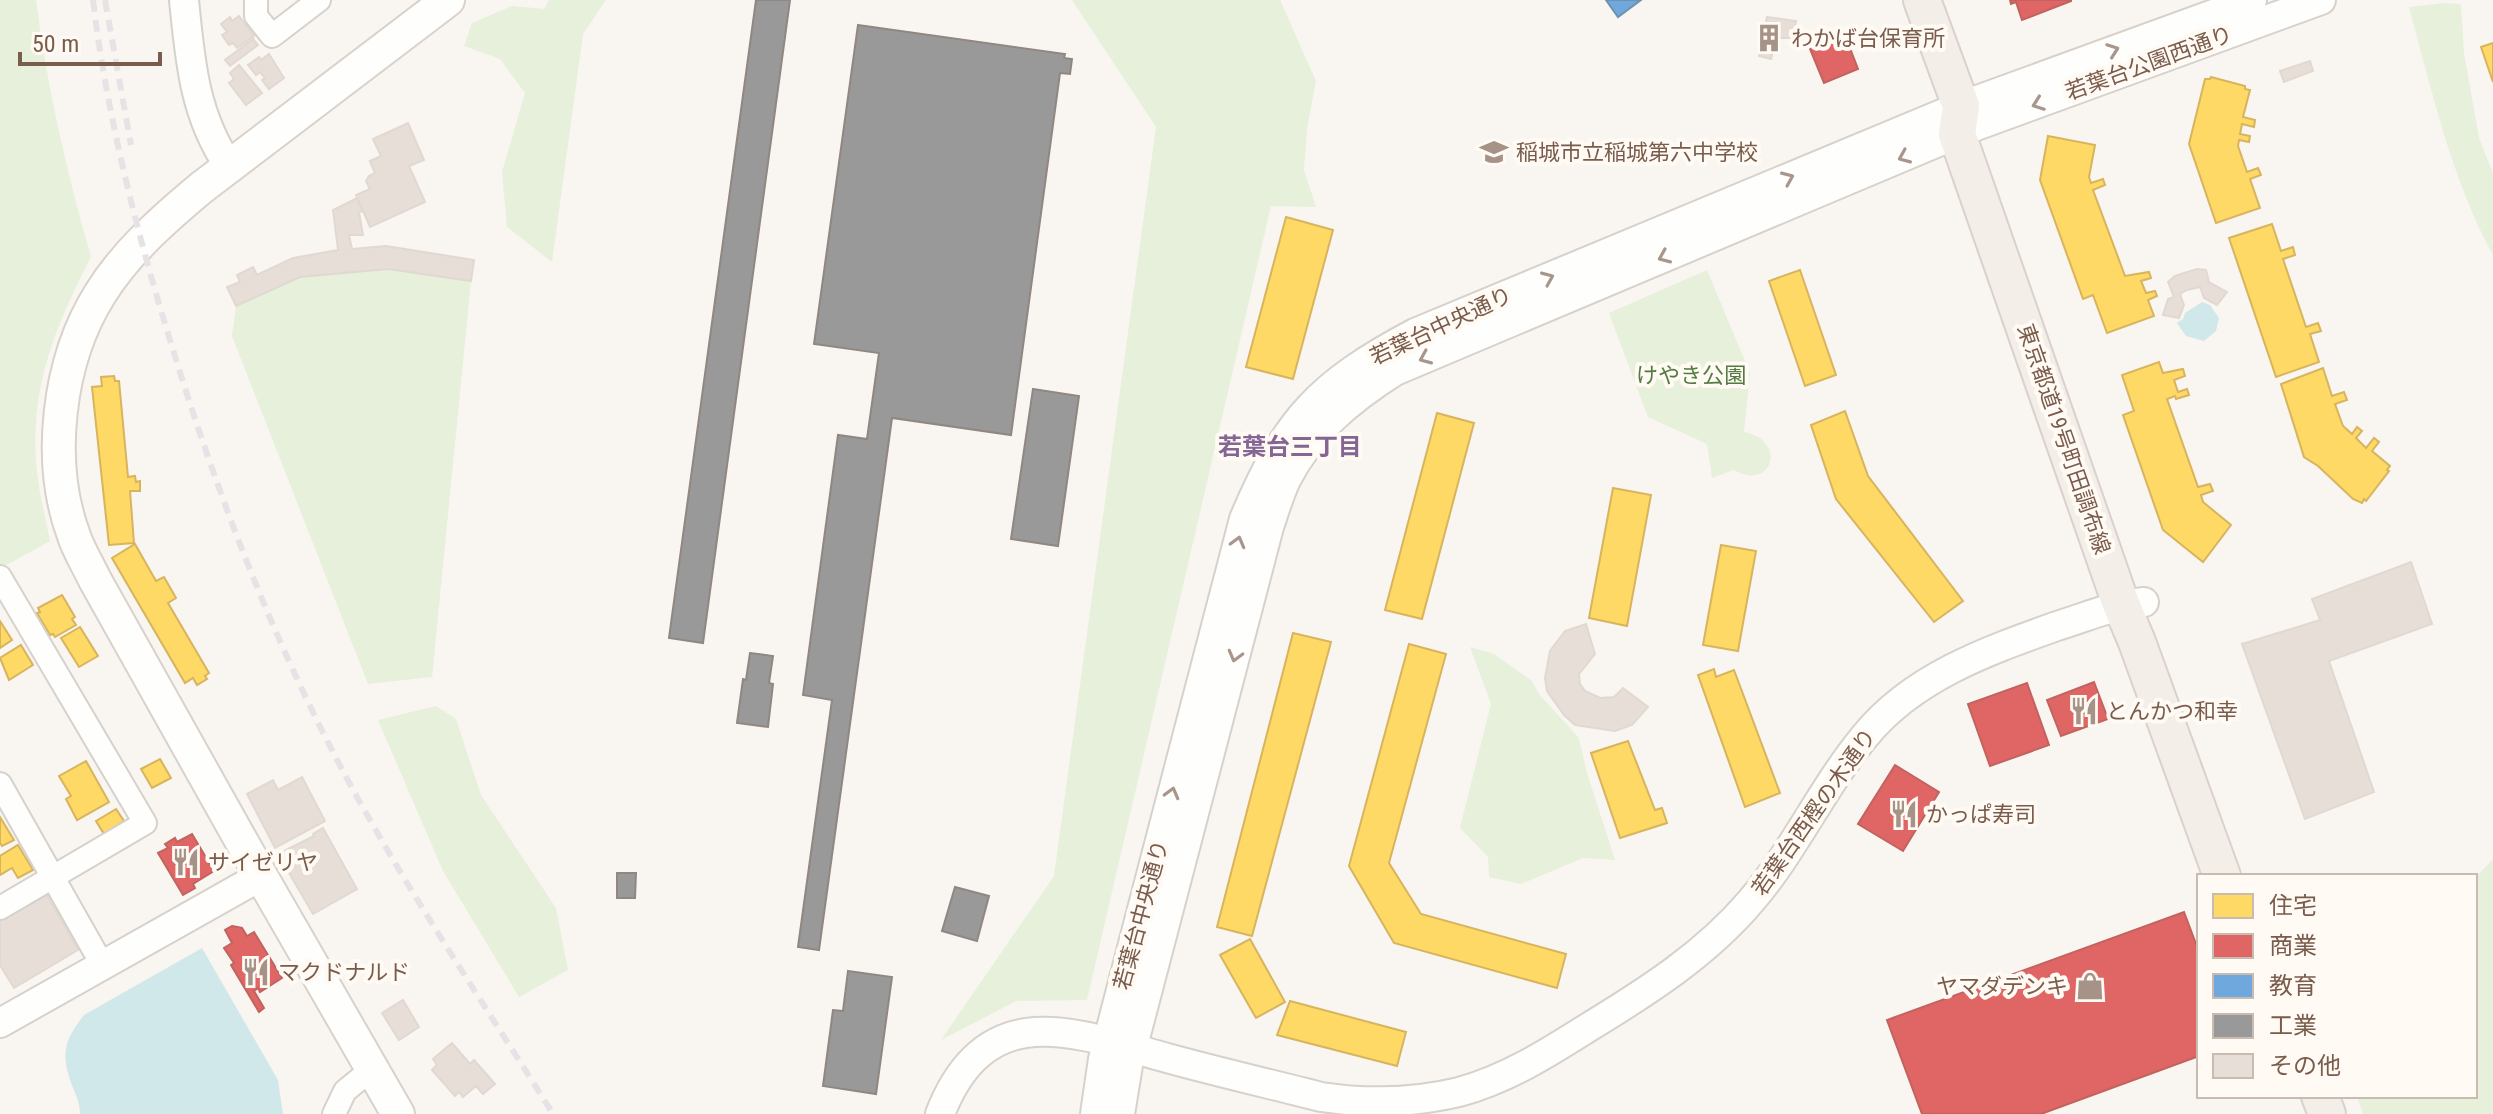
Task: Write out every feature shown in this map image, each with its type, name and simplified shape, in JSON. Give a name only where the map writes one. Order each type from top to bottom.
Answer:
[{"type":"main road","points":[[398,1114],[261,876],[74,537],[65,503],[59,456],[62,412],[71,364],[84,324],[121,266],[170,213],[448,0]]},
{"type":"main road","name":"東京都道19号町田調布線","points":[[1922,0],[2221,874]]},
{"type":"main road","name":"東京都道19号町田調布線","points":[[2131,609],[2241,874]]},
{"type":"street","points":[[184,0],[202,116],[229,166]]},
{"type":"street","points":[[256,0],[256,16],[272,36],[319,0]]},
{"type":"street","name":"若葉台公園西通り","points":[[1965,122],[2252,0]]},
{"type":"street","name":"若葉台公園西通り","points":[[1965,122],[2321,0]]},
{"type":"street","name":"若葉台中央通り","points":[[1095,1114],[1118,1053],[1244,519],[1274,453],[1299,417],[1344,374],[1415,333],[1965,122]]},
{"type":"street","points":[[0,577],[145,823],[0,908]]},
{"type":"street","name":"若葉台西樫の木通り","points":[[1118,1053],[1348,1101],[1390,1102],[1431,1098],[1501,1077],[1553,1050],[1645,992],[1677,970],[1721,932],[1754,899],[1830,783],[1866,735],[1890,710],[1919,687],[1950,668],[1985,653],[2131,609]]},
{"type":"street","name":"若葉台西樫の木通り","points":[[1417,1114],[1436,1113],[1502,1096],[1549,1073],[1659,1003],[1713,962],[1766,909],[1786,884],[1867,760],[1909,718],[1964,681],[2131,609]]},
{"type":"street","points":[[2,794],[103,966]]},
{"type":"street","points":[[0,1023],[261,876]]},
{"type":"street","points":[[940,1114],[956,1078],[972,1060],[1011,1036],[1036,1030],[1069,1032],[1118,1053],[1315,1114]]},
{"type":"street","points":[[960,1114],[970,1090],[984,1074],[1017,1052],[1037,1048],[1118,1053]]},
{"type":"street","name":"若葉台中央通り","points":[[1118,1053],[1120,1114]]},
{"type":"street","points":[[334,1114],[345,1091],[372,1069]]},
{"type":"green space","points":[[0,0],[36,0],[59,130],[91,257],[48,356],[38,407],[36,462],[50,541],[3,567],[0,567]]},
{"type":"green space","points":[[549,0],[606,0],[583,34],[552,262],[507,227],[502,172],[525,93],[500,59],[464,46],[472,23],[512,6],[544,9]]},
{"type":"green space","points":[[1072,0],[1280,0],[1316,81],[1307,129],[1304,170],[1316,207],[1271,206],[1087,1000],[1016,1001],[941,1040],[1054,876],[1156,127]]},
{"type":"green space","points":[[2461,4],[2464,53],[2479,138],[2493,173],[2493,255],[2454,165],[2409,7]]},
{"type":"green space","points":[[388,269],[471,281],[432,677],[368,684],[232,336],[236,306],[300,277]]},
{"type":"green space","name":"けやき公園","points":[[1707,270],[1750,373],[1744,432],[1758,437],[1770,453],[1766,470],[1758,474],[1747,475],[1734,470],[1712,478],[1707,444],[1648,417],[1609,313]]},
{"type":"green space","points":[[1470,647],[1494,654],[1532,681],[1539,694],[1579,738],[1615,860],[1583,858],[1521,884],[1489,877],[1488,857],[1460,828],[1491,704]]},
{"type":"green space","points":[[436,706],[456,719],[481,795],[556,908],[568,970],[519,997],[443,871],[378,720]]},
{"type":"green space","points":[[2493,859],[2493,1114],[2363,1114],[2358,1098],[2477,1098],[2477,876]]},
{"type":"water","points":[[2202,302],[2210,305],[2219,318],[2216,331],[2204,341],[2186,336],[2177,323],[2185,313]]},
{"type":"water","points":[[202,948],[278,1080],[283,1114],[80,1114],[65,1058],[71,1034],[84,1015]]},
{"type":"building: 住宅","points":[[2493,43],[2493,82],[2481,47]]},
{"type":"building: 住宅","points":[[2211,77],[2250,90],[2243,117],[2255,120],[2254,127],[2242,124],[2240,134],[2250,136],[2249,142],[2239,140],[2238,146],[2247,172],[2258,168],[2261,175],[2250,179],[2260,208],[2216,223],[2189,144],[2205,79]]},
{"type":"building: 住宅","points":[[2048,136],[2095,145],[2089,177],[2091,183],[2103,179],[2105,185],[2093,190],[2125,276],[2149,272],[2151,278],[2141,281],[2146,293],[2155,291],[2157,296],[2148,300],[2154,316],[2107,333],[2093,295],[2083,299],[2040,180]]},
{"type":"building: 住宅","points":[[1286,217],[1333,230],[1293,379],[1246,367]]},
{"type":"building: 住宅","points":[[2272,224],[2281,251],[2293,247],[2295,255],[2283,259],[2306,327],[2318,323],[2321,331],[2310,334],[2319,362],[2276,377],[2229,238]]},
{"type":"building: 住宅","points":[[1800,270],[1836,375],[1805,386],[1769,281]]},
{"type":"building: 住宅","points":[[2159,362],[2163,373],[2183,369],[2185,376],[2174,380],[2178,392],[2187,389],[2189,395],[2167,399],[2198,487],[2210,484],[2213,491],[2201,495],[2203,502],[2231,525],[2203,562],[2163,530],[2123,415],[2134,411],[2122,375]]},
{"type":"building: 住宅","points":[[2323,368],[2332,396],[2344,392],[2347,400],[2335,404],[2343,426],[2352,434],[2357,427],[2362,431],[2356,438],[2366,448],[2374,438],[2379,442],[2372,451],[2390,466],[2362,503],[2353,499],[2304,457],[2281,384]]},
{"type":"building: 住宅","points":[[114,376],[115,381],[119,381],[128,477],[135,476],[136,482],[140,481],[140,491],[130,491],[134,543],[109,545],[92,387],[102,386],[101,377]]},
{"type":"building: 住宅","points":[[1845,411],[1868,476],[1963,601],[1934,622],[1836,499],[1811,425]]},
{"type":"building: 住宅","points":[[1437,413],[1474,423],[1422,619],[1385,610]]},
{"type":"building: 住宅","points":[[1613,488],[1651,495],[1627,626],[1589,618]]},
{"type":"building: 住宅","points":[[135,544],[156,581],[164,577],[176,598],[168,603],[209,673],[205,676],[207,679],[197,685],[193,678],[185,683],[112,558]]},
{"type":"building: 住宅","points":[[1721,545],[1756,551],[1738,651],[1703,645]]},
{"type":"building: 住宅","points":[[62,595],[75,617],[72,619],[76,625],[55,637],[50,635],[37,613],[40,612],[38,608]]},
{"type":"building: 住宅","points":[[0,621],[12,640],[0,648]]},
{"type":"building: 住宅","points":[[80,627],[98,656],[79,667],[61,638]]},
{"type":"building: 住宅","points":[[1293,633],[1331,642],[1252,936],[1217,927]]},
{"type":"building: 住宅","points":[[1409,644],[1446,654],[1389,863],[1421,914],[1566,954],[1557,988],[1394,943],[1349,866]]},
{"type":"building: 住宅","points":[[21,645],[33,665],[9,680],[0,658]]},
{"type":"building: 住宅","points":[[1714,669],[1716,677],[1734,670],[1780,793],[1745,807],[1698,675]]},
{"type":"building: 住宅","points":[[1628,741],[1655,810],[1662,808],[1667,823],[1620,838],[1591,753]]},
{"type":"building: 住宅","points":[[160,759],[171,778],[152,788],[141,769]]},
{"type":"building: 住宅","points":[[86,761],[109,802],[77,820],[66,799],[71,796],[59,776]]},
{"type":"building: 住宅","points":[[116,809],[124,821],[104,834],[96,821]]},
{"type":"building: 住宅","points":[[0,817],[14,840],[2,846],[0,843]]},
{"type":"building: 住宅","points":[[18,845],[33,870],[18,878],[12,868],[0,875],[0,856]]},
{"type":"building: 住宅","points":[[1250,939],[1285,1002],[1256,1018],[1220,955]]},
{"type":"building: 住宅","points":[[1290,1001],[1406,1032],[1397,1066],[1277,1035]]},
{"type":"building: 商業","points":[[2010,0],[2071,1],[2022,20],[2016,2],[2011,4]]},
{"type":"building: 商業","points":[[1843,30],[1858,69],[1824,83],[1808,44]]},
{"type":"building: 商業","points":[[2094,682],[2108,719],[2061,736],[2047,700]]},
{"type":"building: 商業","points":[[2027,683],[2049,745],[1990,766],[1968,704]]},
{"type":"building: 商業","points":[[1895,765],[1939,792],[1903,851],[1858,824]]},
{"type":"building: 商業","name":"サイゼリヤ","points":[[192,834],[214,871],[193,884],[195,888],[183,895],[158,853],[168,848],[165,844],[175,838],[177,842]]},
{"type":"building: 商業","name":"ヤマダデンキ","points":[[2184,912],[2197,947],[2197,1057],[2041,1114],[1922,1114],[1887,1020]]},
{"type":"building: 商業","name":"マクドナルド","points":[[232,926],[242,928],[247,936],[254,932],[282,978],[260,992],[258,988],[254,991],[264,1008],[259,1012],[224,948],[232,943],[225,930]]},
{"type":"building: 教育","points":[[1606,0],[1641,0],[1618,17]]},
{"type":"building: 工業","points":[[756,0],[790,0],[703,643],[669,638]]},
{"type":"building: 工業","points":[[858,25],[1065,54],[1064,58],[1072,59],[1070,74],[1060,73],[1011,435],[892,418],[819,950],[798,947],[832,700],[803,695],[838,435],[867,439],[879,353],[814,344]]},
{"type":"building: 工業","points":[[1033,389],[1079,396],[1058,546],[1011,539]]},
{"type":"building: 工業","points":[[750,653],[773,656],[768,727],[737,723]]},
{"type":"building: 工業","points":[[617,873],[636,873],[635,898],[617,898]]},
{"type":"building: 工業","points":[[955,887],[989,896],[977,941],[942,931]]},
{"type":"building: 工業","points":[[848,971],[892,977],[876,1094],[823,1086],[833,1010],[843,1011]]},
{"type":"building: その他","points":[[239,16],[254,36],[237,48],[233,43],[229,45],[222,35],[227,32],[221,24],[230,17],[232,21]]},
{"type":"building: その他","name":"わかば台保育所","points":[[1767,17],[1796,21],[1793,38],[1776,38],[1771,59],[1759,56]]},
{"type":"building: その他","points":[[253,39],[258,45],[230,66],[225,60]]},
{"type":"building: その他","points":[[269,54],[284,78],[269,89],[260,72],[256,75],[248,65]]},
{"type":"building: その他","points":[[2310,61],[2313,71],[2284,82],[2280,71]]},
{"type":"building: その他","points":[[239,65],[262,93],[246,105],[229,83],[234,79],[230,73]]},
{"type":"building: その他","points":[[408,123],[424,160],[409,166],[425,202],[370,227],[356,195],[370,189],[366,181],[375,173],[370,161],[381,156],[373,139]]},
{"type":"building: その他","points":[[357,198],[363,211],[359,212],[363,235],[349,235],[352,249],[386,246],[474,260],[471,281],[388,269],[300,277],[236,306],[227,287],[240,282],[237,275],[253,267],[257,275],[293,258],[338,250],[333,210]]},
{"type":"building: その他","points":[[2197,269],[2206,270],[2209,282],[2227,292],[2217,305],[2204,298],[2200,287],[2187,290],[2180,294],[2184,305],[2179,318],[2163,315],[2168,299],[2174,297],[2168,282],[2175,276]]},
{"type":"building: その他","points":[[2411,562],[2432,624],[2329,661],[2374,792],[2305,819],[2242,644],[2320,620],[2312,599]]},
{"type":"building: その他","points":[[1586,624],[1595,654],[1579,674],[1580,684],[1585,691],[1600,698],[1614,697],[1623,688],[1648,707],[1632,725],[1615,731],[1575,725],[1547,691],[1545,678],[1550,651],[1565,631]]},
{"type":"building: その他","points":[[302,777],[325,821],[275,848],[247,794],[273,780],[278,790]]},
{"type":"building: その他","points":[[323,828],[357,889],[313,914],[278,854],[314,836]]},
{"type":"building: その他","points":[[47,895],[78,950],[14,988],[0,965],[0,918]]},
{"type":"building: その他","points":[[403,1000],[419,1027],[399,1040],[382,1013]]},
{"type":"building: その他","points":[[452,1043],[470,1064],[474,1060],[495,1084],[483,1094],[476,1086],[463,1097],[459,1092],[455,1096],[432,1070],[437,1065],[433,1059]]},
{"type":"railway","points":[[93,0],[107,94],[127,186],[165,324],[233,525],[274,627],[320,726],[369,819],[553,1114]]},
{"type":"railway","points":[[105,0],[131,145]]},
{"type":"place","name":"わかば台保育所","points":[[1769,38]]},
{"type":"place","name":"稲城市立稲城第六中学校","points":[[1494,152]]},
{"type":"place","name":"とんかつ和幸","points":[[2084,711]]},
{"type":"place","name":"かっぱ寿司","points":[[1904,814]]},
{"type":"place","name":"サイゼリヤ","points":[[186,862]]},
{"type":"place","name":"マクドナルド","points":[[256,972]]},
{"type":"place","name":"ヤマダデンキ","points":[[2090,986]]},
{"type":"district","name":"若葉台三丁目","points":[[1290,447]]}]
